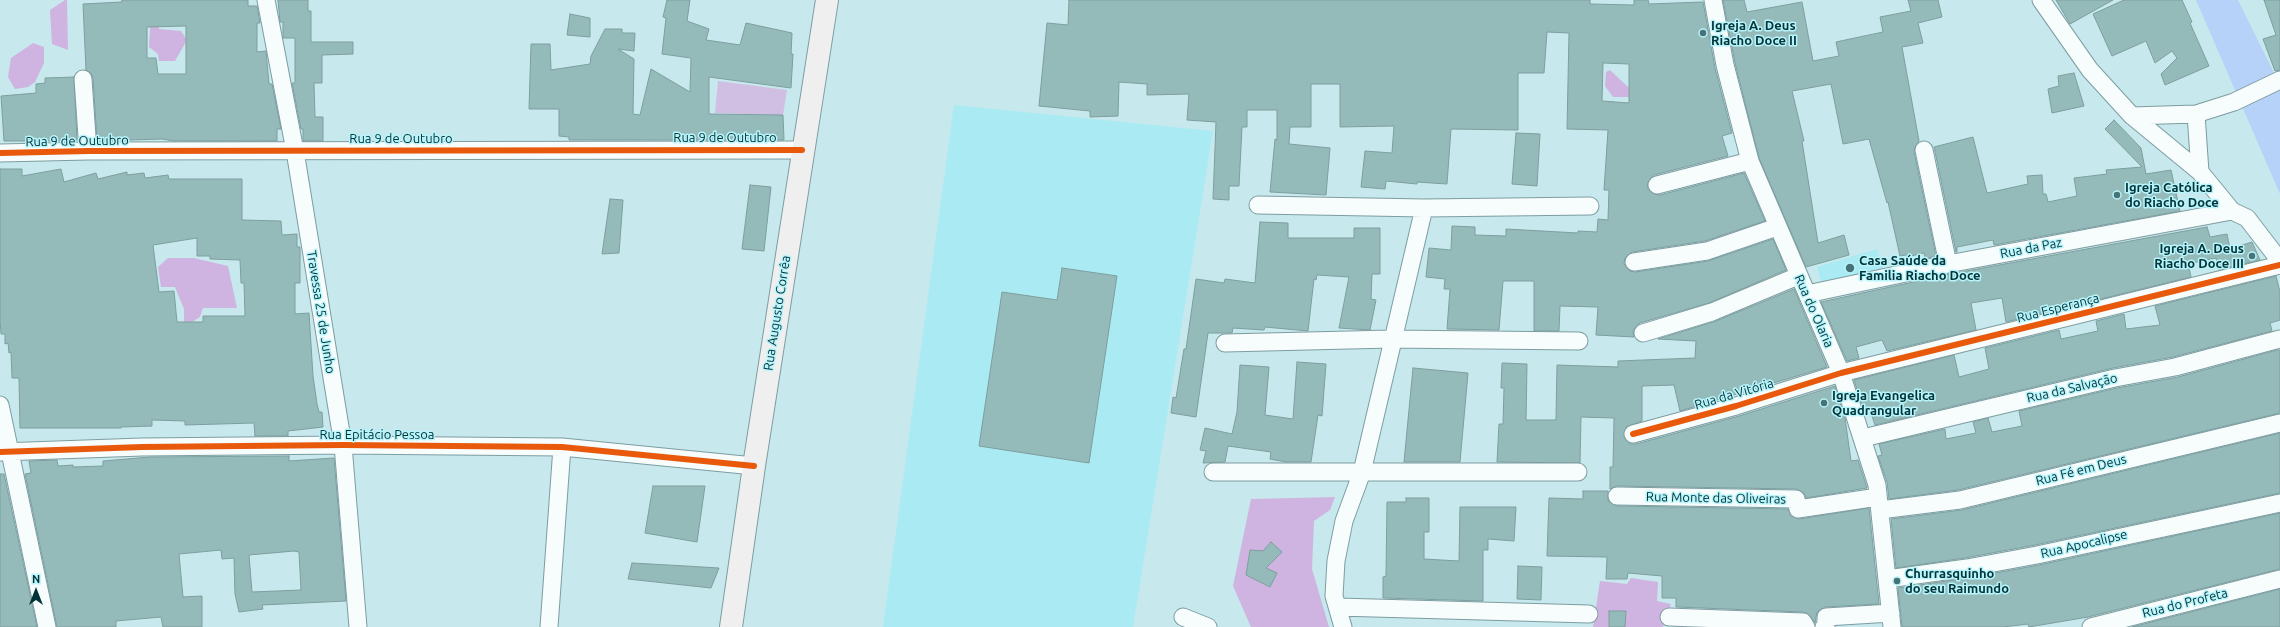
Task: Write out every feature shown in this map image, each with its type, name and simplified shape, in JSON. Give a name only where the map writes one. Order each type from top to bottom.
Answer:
[{"type":"main road","name":"Rua Augusto Corrêa","points":[[732,627],[754,466],[802,150],[827,0]]},
{"type":"street","name":"Travessa 25 de Junho","points":[[266,0],[295,150],[343,446],[358,627]]},
{"type":"street","name":"Rua do Olaria","points":[[1713,0],[1725,65],[1750,161],[1798,276],[1841,373],[1877,485],[1892,620]]},
{"type":"street","points":[[2041,0],[2090,70],[2132,116],[2200,172],[2232,211],[2247,218],[2280,261]]},
{"type":"street","points":[[83,79],[88,151]]},
{"type":"street","points":[[2132,116],[2196,114],[2234,102],[2280,80]]},
{"type":"street","points":[[2196,114],[2200,172]]},
{"type":"street","name":"Rua 9 de Outubro","points":[[0,153],[295,150],[802,150]]},
{"type":"street","points":[[1924,150],[1948,264]]},
{"type":"street","points":[[1657,185],[1750,161]]},
{"type":"street","points":[[1258,204],[1424,208],[1590,206]]},
{"type":"street","points":[[1343,627],[1334,596],[1336,561],[1344,520],[1362,472],[1391,340],[1424,208]]},
{"type":"street","name":"Rua da Paz","points":[[1807,294],[1948,264],[2232,211]]},
{"type":"street","points":[[1634,262],[1707,251],[1777,227]]},
{"type":"street","name":"Rua Esperança","points":[[1841,373],[2280,266]]},
{"type":"street","points":[[1642,333],[1712,312],[1798,276]]},
{"type":"street","name":"Rua da Salvação","points":[[1863,438],[2115,378],[2174,367],[2280,339]]},
{"type":"street","points":[[1225,343],[1391,340],[1579,342]]},
{"type":"street","name":"Rua da Vitória","points":[[1633,434],[1736,406],[1841,373]]},
{"type":"street","points":[[0,405],[5,452],[47,627]]},
{"type":"street","name":"Rua Fé em Deus","points":[[1879,503],[1960,500],[2280,423]]},
{"type":"street","name":"Rua Epitácio Pessoa","points":[[5,452],[142,448],[343,446],[562,447],[754,466]]},
{"type":"street","points":[[549,627],[562,447]]},
{"type":"street","points":[[1213,472],[1578,472]]},
{"type":"street","name":"Rua Monte das Oliveiras","points":[[1616,496],[1796,499],[1798,509],[1879,503]]},
{"type":"street","name":"Rua Apocalipse","points":[[1887,579],[1967,568],[2280,503]]},
{"type":"street","name":"Rua do Profeta","points":[[2090,627],[2280,579]]},
{"type":"street","points":[[1338,608],[1589,614]]},
{"type":"street","points":[[1184,617],[1208,627]]},
{"type":"street","points":[[1669,617],[1803,622],[1806,627]]},
{"type":"street","points":[[1824,627],[1826,627],[1826,617],[1892,620]]},
{"type":"shaded area","points":[[67,0],[68,50],[52,44],[50,10]]},
{"type":"shaded area","points":[[2196,0],[2238,0],[2280,85],[2280,194]]},
{"type":"shaded area","points":[[158,13],[159,29],[181,31],[187,40],[175,61],[159,61],[158,54],[149,47],[151,14]]},
{"type":"shaded area","points":[[33,43],[44,47],[44,63],[35,82],[28,87],[15,89],[8,77],[11,58]]},
{"type":"shaded area","points":[[1610,70],[1629,88],[1655,97],[1613,97],[1605,86],[1606,72]]},
{"type":"shaded area","points":[[718,81],[787,90],[783,115],[715,113]]},
{"type":"shaded area","points":[[954,105],[1213,131],[1133,627],[883,627]]},
{"type":"shaded area","name":"Casa Saúde da Familia Riacho Doce","points":[[1877,249],[1883,269],[1823,287],[1817,267]]},
{"type":"shaded area","points":[[168,258],[194,258],[228,266],[237,308],[203,308],[200,317],[184,327],[184,309],[175,287],[161,287],[158,267]]},
{"type":"shaded area","points":[[1335,497],[1330,510],[1314,521],[1312,569],[1329,627],[1251,627],[1233,586],[1251,499]]},
{"type":"shaded area","points":[[1631,578],[1658,582],[1657,601],[1671,604],[1663,627],[1593,627],[1600,581],[1627,584]]},
{"type":"building","points":[[122,0],[248,0],[248,6],[257,6],[260,23],[257,23],[257,52],[266,51],[269,84],[272,84],[281,129],[277,129],[277,141],[174,141],[162,139],[97,141],[93,78],[91,73],[86,70],[83,4],[122,2]],"holes":[[[186,26],[186,74],[158,74],[156,58],[147,58],[147,27]]]},
{"type":"building","points":[[278,0],[308,0],[308,11],[311,11],[311,42],[353,42],[353,54],[322,55],[322,83],[314,83],[315,117],[323,117],[323,141],[303,141],[303,129],[301,129],[292,83],[295,83],[295,38],[283,38],[283,22],[280,22]]},
{"type":"building","points":[[667,0],[690,0],[687,21],[709,29],[706,40],[740,45],[746,23],[792,33],[791,54],[793,54],[791,88],[709,77],[709,114],[783,115],[784,140],[569,140],[569,137],[559,136],[559,109],[529,109],[531,44],[550,44],[551,70],[590,64],[591,56],[605,29],[622,29],[622,33],[635,33],[634,51],[618,49],[634,59],[633,114],[640,115],[651,69],[690,92],[691,58],[662,54],[666,18],[663,17]]},
{"type":"building","points":[[1069,0],[1590,0],[1590,4],[1634,5],[1634,0],[1648,0],[1649,4],[1703,2],[1715,68],[1732,133],[1722,136],[1728,156],[1654,175],[1648,182],[1647,188],[1654,194],[1660,195],[1744,173],[1765,221],[1705,241],[1632,252],[1625,258],[1624,264],[1630,271],[1635,272],[1708,261],[1773,239],[1786,270],[1709,303],[1640,323],[1633,330],[1634,337],[1596,335],[1598,307],[1560,306],[1559,331],[1534,331],[1534,281],[1503,281],[1499,330],[1447,329],[1450,289],[1444,289],[1445,279],[1426,277],[1429,248],[1451,250],[1452,226],[1475,227],[1475,235],[1506,236],[1506,229],[1578,233],[1578,231],[1597,232],[1598,219],[1608,220],[1609,190],[1604,190],[1608,130],[1567,129],[1569,33],[1547,32],[1544,73],[1518,73],[1518,130],[1451,129],[1447,184],[1417,182],[1417,184],[1386,181],[1385,189],[1361,187],[1365,151],[1392,153],[1394,126],[1340,127],[1340,84],[1311,84],[1311,127],[1290,127],[1289,144],[1330,148],[1326,195],[1270,192],[1275,139],[1277,140],[1277,110],[1247,110],[1247,127],[1242,127],[1239,186],[1229,186],[1229,200],[1213,199],[1216,122],[1187,120],[1189,94],[1147,95],[1147,84],[1119,82],[1118,116],[1090,117],[1090,111],[1039,106],[1047,23],[1068,25]],"holes":[[[1603,63],[1629,64],[1629,103],[1602,101]]]},
{"type":"building","points":[[1723,0],[1744,0],[1747,12],[1802,2],[1813,61],[1839,56],[1836,42],[1883,32],[1880,17],[1911,11],[1908,0],[1938,0],[1942,17],[1918,23],[1923,43],[1902,47],[1919,141],[1914,152],[1936,256],[1925,259],[1924,253],[1907,257],[1906,255],[1900,256],[1888,202],[1887,203],[1869,139],[1843,144],[1831,84],[1792,91],[1804,141],[1802,141],[1818,243],[1844,235],[1849,255],[1806,267],[1759,158],[1735,63]]},
{"type":"building","points":[[2056,0],[2113,0],[2070,24]]},
{"type":"building","points":[[2124,0],[2182,0],[2192,22],[2190,23],[2209,66],[2165,85],[2161,74],[2177,58],[2172,51],[2155,63],[2146,41],[2112,56],[2093,14]]},
{"type":"building","points":[[2264,0],[2280,0],[2280,70],[2275,71],[2263,39],[2276,35]]},
{"type":"building","points":[[570,14],[590,18],[590,37],[567,35]]},
{"type":"building","points":[[2074,73],[2084,106],[2052,113],[2048,89],[2059,86],[2058,76]]},
{"type":"building","points":[[74,77],[77,141],[4,141],[1,96],[36,93],[36,84],[45,83],[45,78]]},
{"type":"building","points":[[2114,120],[2141,148],[2146,174],[2171,170],[2180,211],[1994,245],[1993,240],[1957,247],[1956,252],[1934,147],[1973,137],[1987,193],[2028,184],[2027,176],[2042,175],[2043,194],[2046,194],[2048,202],[2077,196],[2074,178],[2107,174],[2106,170],[2142,167],[2105,129]]},
{"type":"building","points":[[1516,133],[1540,134],[1537,186],[1512,184]]},
{"type":"building","points":[[0,169],[22,169],[22,176],[61,169],[64,182],[96,173],[98,179],[127,172],[127,175],[144,173],[145,178],[168,175],[169,179],[242,179],[242,220],[281,221],[282,235],[297,234],[297,247],[300,247],[300,283],[295,283],[295,314],[309,313],[313,376],[319,412],[322,412],[323,427],[288,431],[288,436],[255,436],[254,423],[185,425],[185,421],[152,420],[152,426],[121,428],[20,428],[19,378],[12,378],[11,352],[9,353],[8,343],[5,344],[5,334],[1,334]],"holes":[[[197,238],[197,256],[210,256],[210,259],[240,260],[241,283],[244,283],[245,316],[203,316],[203,322],[177,322],[174,291],[159,292],[153,245]]]},
{"type":"building","points":[[750,185],[771,187],[764,251],[742,249]]},
{"type":"building","points":[[610,199],[623,200],[619,253],[602,254]]},
{"type":"building","points":[[1260,222],[1288,223],[1288,238],[1354,238],[1354,228],[1380,228],[1380,274],[1372,274],[1371,299],[1376,300],[1370,330],[1339,328],[1349,277],[1317,275],[1316,280],[1314,279],[1308,331],[1265,327],[1264,330],[1233,328],[1232,333],[1208,333],[1196,417],[1171,413],[1173,397],[1176,398],[1184,349],[1186,349],[1196,279],[1224,283],[1225,279],[1255,283]]},
{"type":"building","points":[[2207,227],[2210,237],[2227,234],[2230,249],[2252,242],[2260,260],[2219,270],[2216,258],[2188,264],[2191,277],[2006,322],[2002,298],[1971,303],[1976,330],[1887,351],[1882,340],[1856,347],[1859,358],[1847,361],[1821,302],[1950,274]]},
{"type":"building","points":[[1062,268],[1117,276],[1089,463],[979,446],[1002,292],[1057,300]]},
{"type":"building","points":[[2276,276],[2280,292],[2280,320],[2270,323],[2272,331],[2173,357],[2113,368],[1875,425],[1870,410],[1864,412],[1854,380],[1954,355],[1959,377],[1989,369],[1985,348],[2059,330],[2061,339],[2098,331],[2096,321],[2124,314],[2126,329],[2160,325],[2155,306]]},
{"type":"building","points":[[1794,289],[1827,367],[1680,411],[1674,385],[1642,386],[1642,421],[1626,427],[1624,437],[1630,444],[1636,444],[1739,416],[1835,386],[1845,418],[1851,461],[1858,460],[1867,488],[1806,498],[1804,493],[1796,489],[1617,486],[1610,489],[1610,467],[1613,467],[1614,418],[1581,417],[1580,463],[1497,462],[1499,424],[1503,424],[1504,388],[1501,388],[1502,363],[1527,364],[1526,420],[1556,420],[1557,365],[1618,367],[1618,361],[1695,358],[1696,341],[1658,339],[1716,321]]},
{"type":"building","points":[[2280,350],[2280,413],[1958,490],[1889,499],[1887,482],[1878,456],[1882,455],[1879,444],[1945,429],[1946,439],[1976,433],[1973,422],[1988,418],[1992,432],[2022,426],[2019,411],[2117,388],[2178,377]]},
{"type":"building","points":[[1297,362],[1326,364],[1322,416],[1318,415],[1311,462],[1286,462],[1270,459],[1271,452],[1228,446],[1225,462],[1203,463],[1206,451],[1200,450],[1205,428],[1232,434],[1237,412],[1240,365],[1269,367],[1265,415],[1293,419]]},
{"type":"building","points":[[1413,368],[1468,373],[1460,462],[1404,462]]},
{"type":"building","points":[[2280,433],[2280,493],[2035,545],[1965,558],[1896,568],[1891,519],[1962,510]]},
{"type":"building","points":[[289,456],[289,461],[334,458],[346,601],[262,605],[263,609],[239,612],[235,594],[234,558],[222,559],[221,550],[179,554],[183,597],[202,596],[202,627],[163,627],[161,617],[116,621],[116,627],[57,627],[25,474],[31,473],[29,461],[57,460],[58,466],[73,465],[73,467],[103,466],[103,461],[150,457]],"holes":[[[294,551],[299,552],[301,590],[252,592],[249,555]]]},
{"type":"building","points":[[0,474],[4,474],[37,627],[0,627]]},
{"type":"building","points":[[653,486],[705,486],[697,542],[645,533]]},
{"type":"building","points":[[1583,491],[1608,491],[1608,501],[1617,506],[1788,509],[1791,516],[1799,519],[1869,508],[1879,604],[1825,607],[1817,612],[1815,623],[1808,614],[1803,612],[1676,607],[1676,598],[1662,598],[1662,576],[1628,573],[1627,579],[1606,579],[1607,557],[1547,556],[1549,498],[1583,499]]},
{"type":"building","points":[[1406,498],[1429,498],[1429,532],[1424,532],[1424,559],[1459,561],[1460,507],[1516,507],[1514,541],[1488,539],[1488,550],[1483,550],[1483,601],[1383,598],[1383,577],[1386,576],[1387,502],[1406,502]]},
{"type":"building","points":[[2280,513],[2280,569],[2088,617],[2029,627],[2028,624],[2003,627],[1902,627],[1898,588],[1968,578],[2039,565]]},
{"type":"building","points":[[1271,542],[1282,552],[1266,568],[1277,573],[1270,587],[1246,575],[1250,550],[1263,551]]},
{"type":"building","points":[[632,563],[719,568],[711,588],[628,579]]},
{"type":"building","points":[[1518,566],[1542,567],[1541,600],[1517,599]]},
{"type":"building","points":[[2280,589],[2280,627],[2132,627]]},
{"type":"building","points":[[1609,611],[1626,611],[1625,627],[1609,627]]},
{"type":"cycle path","points":[[0,153],[88,151],[802,150]]},
{"type":"cycle path","points":[[1633,434],[1736,406],[1841,373],[2280,265]]},
{"type":"cycle path","points":[[0,452],[142,447],[343,445],[562,447],[754,466]]},
{"type":"place","name":"Igreja A. Deus Riacho Doce II","points":[[1703,33]]},
{"type":"place","name":"Igreja Católica do Riacho Doce","points":[[2117,195]]},
{"type":"place","name":"Igreja A. Deus Riacho Doce III","points":[[2252,256]]},
{"type":"place","name":"Casa Saúde da Familia Riacho Doce","points":[[1850,268]]},
{"type":"place","name":"Igreja Evangelica Quadrangular","points":[[1824,403]]},
{"type":"place","name":"Churrasquinho do seu Raimundo","points":[[1897,581]]}]
